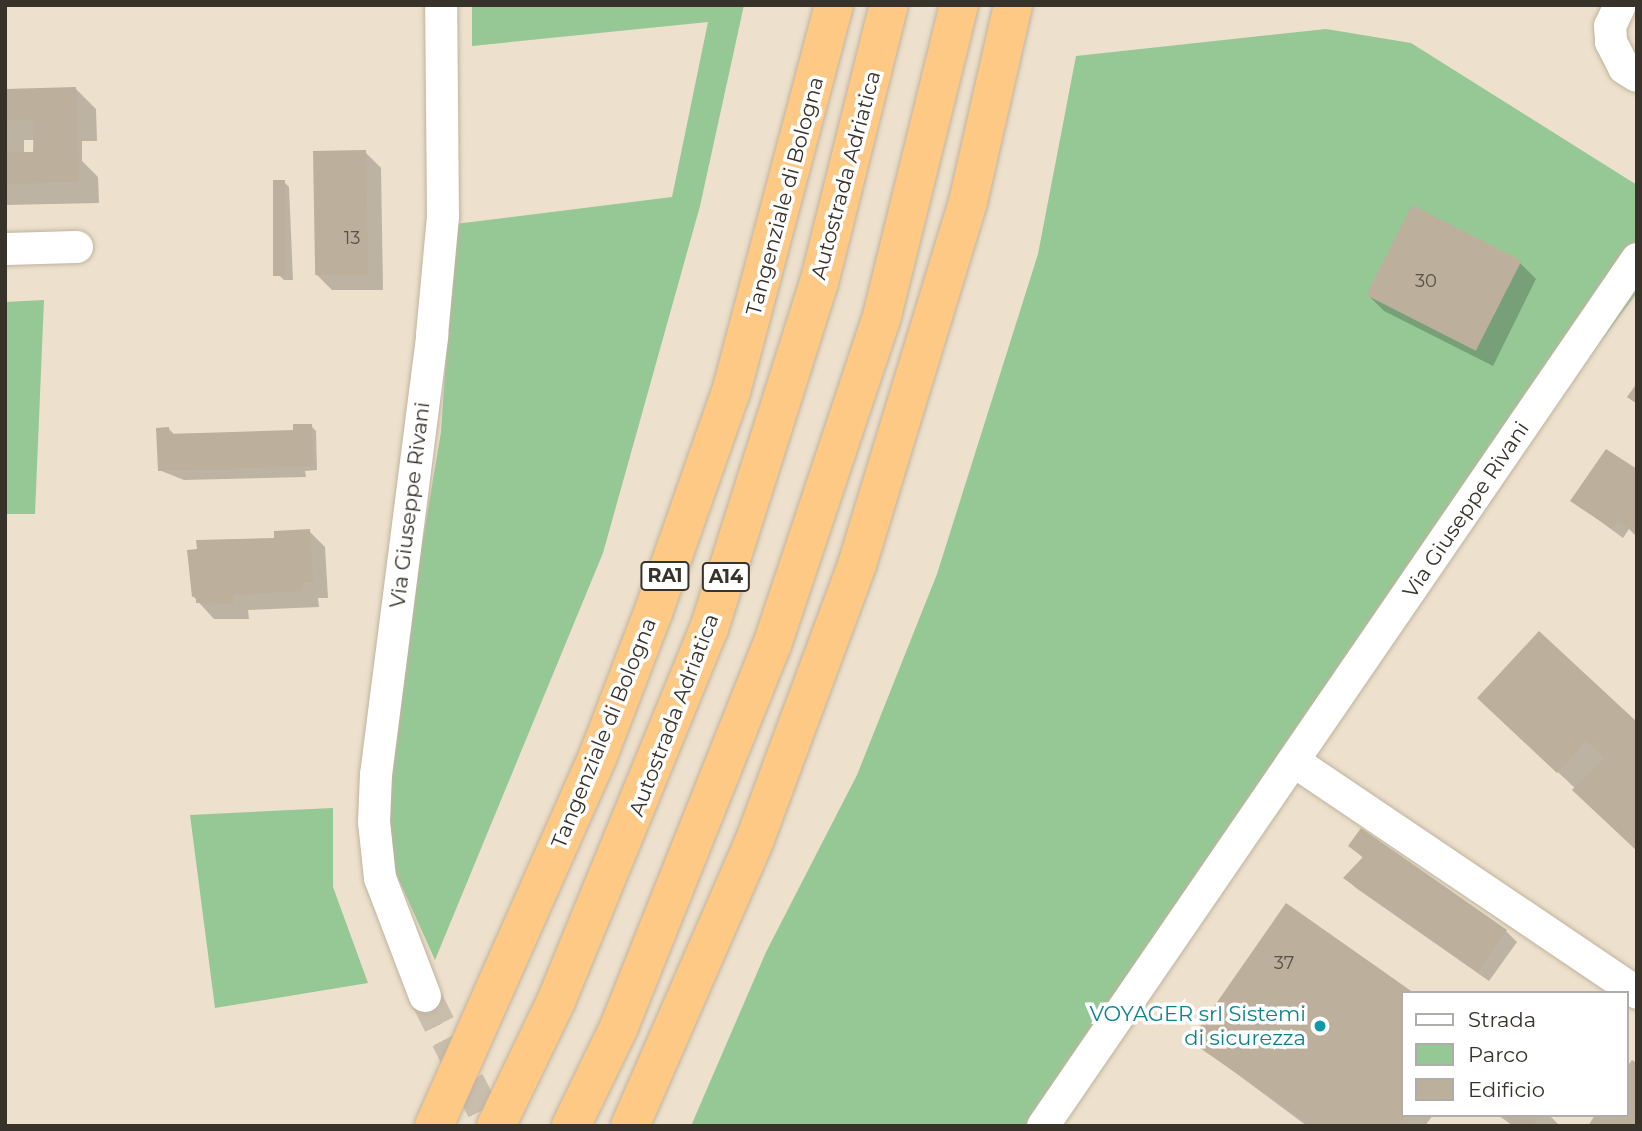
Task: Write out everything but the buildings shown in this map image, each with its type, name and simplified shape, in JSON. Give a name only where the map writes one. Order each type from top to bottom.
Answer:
[{"type":"highway","name":"Tangenziale di Bologna","points":[[434,1126],[522,935],[634,662],[731,392],[800,148],[834,5]]},
{"type":"highway","name":"Autostrada Adriatica","points":[[496,1126],[562,987],[709,629],[819,283],[889,5]]},
{"type":"highway","points":[[571,1126],[619,1027],[772,645],[883,316],[960,5]]},
{"type":"highway","points":[[630,1126],[661,1062],[754,842],[857,565],[968,202],[1013,5]]},
{"type":"highway","points":[[407,1126],[596,714],[634,662]]},
{"type":"highway","points":[[653,1126],[661,1062]]},
{"type":"street","name":"Via Giuseppe Rivani","points":[[425,996],[396,929],[380,878],[374,822],[443,216],[441,5]]},
{"type":"street","points":[[1609,8],[1615,54],[1637,76]]},
{"type":"street","points":[[5,249],[77,247]]},
{"type":"street","name":"Via Giuseppe Rivani","points":[[1043,1126],[1295,762],[1637,259]]},
{"type":"street","points":[[1295,762],[1637,993]]},
{"type":"green space","points":[[472,5],[744,5],[700,206],[603,553],[435,960],[390,860],[390,735],[441,432],[455,224],[672,197],[708,22],[472,46]]},
{"type":"green space","points":[[1326,29],[1411,43],[1637,185],[1637,293],[1167,924],[1028,1126],[691,1126],[766,952],[857,775],[937,574],[1038,254],[1076,56]]},
{"type":"green space","points":[[44,300],[35,514],[5,514],[5,302]]},
{"type":"green space","points":[[333,808],[333,887],[368,983],[215,1008],[190,815]]},
{"type":"tunnel","points":[[425,996],[491,1126]]},
{"type":"place","name":"VOYAGER srl Sistemi di sicurezza","points":[[1320,1026]]}]
